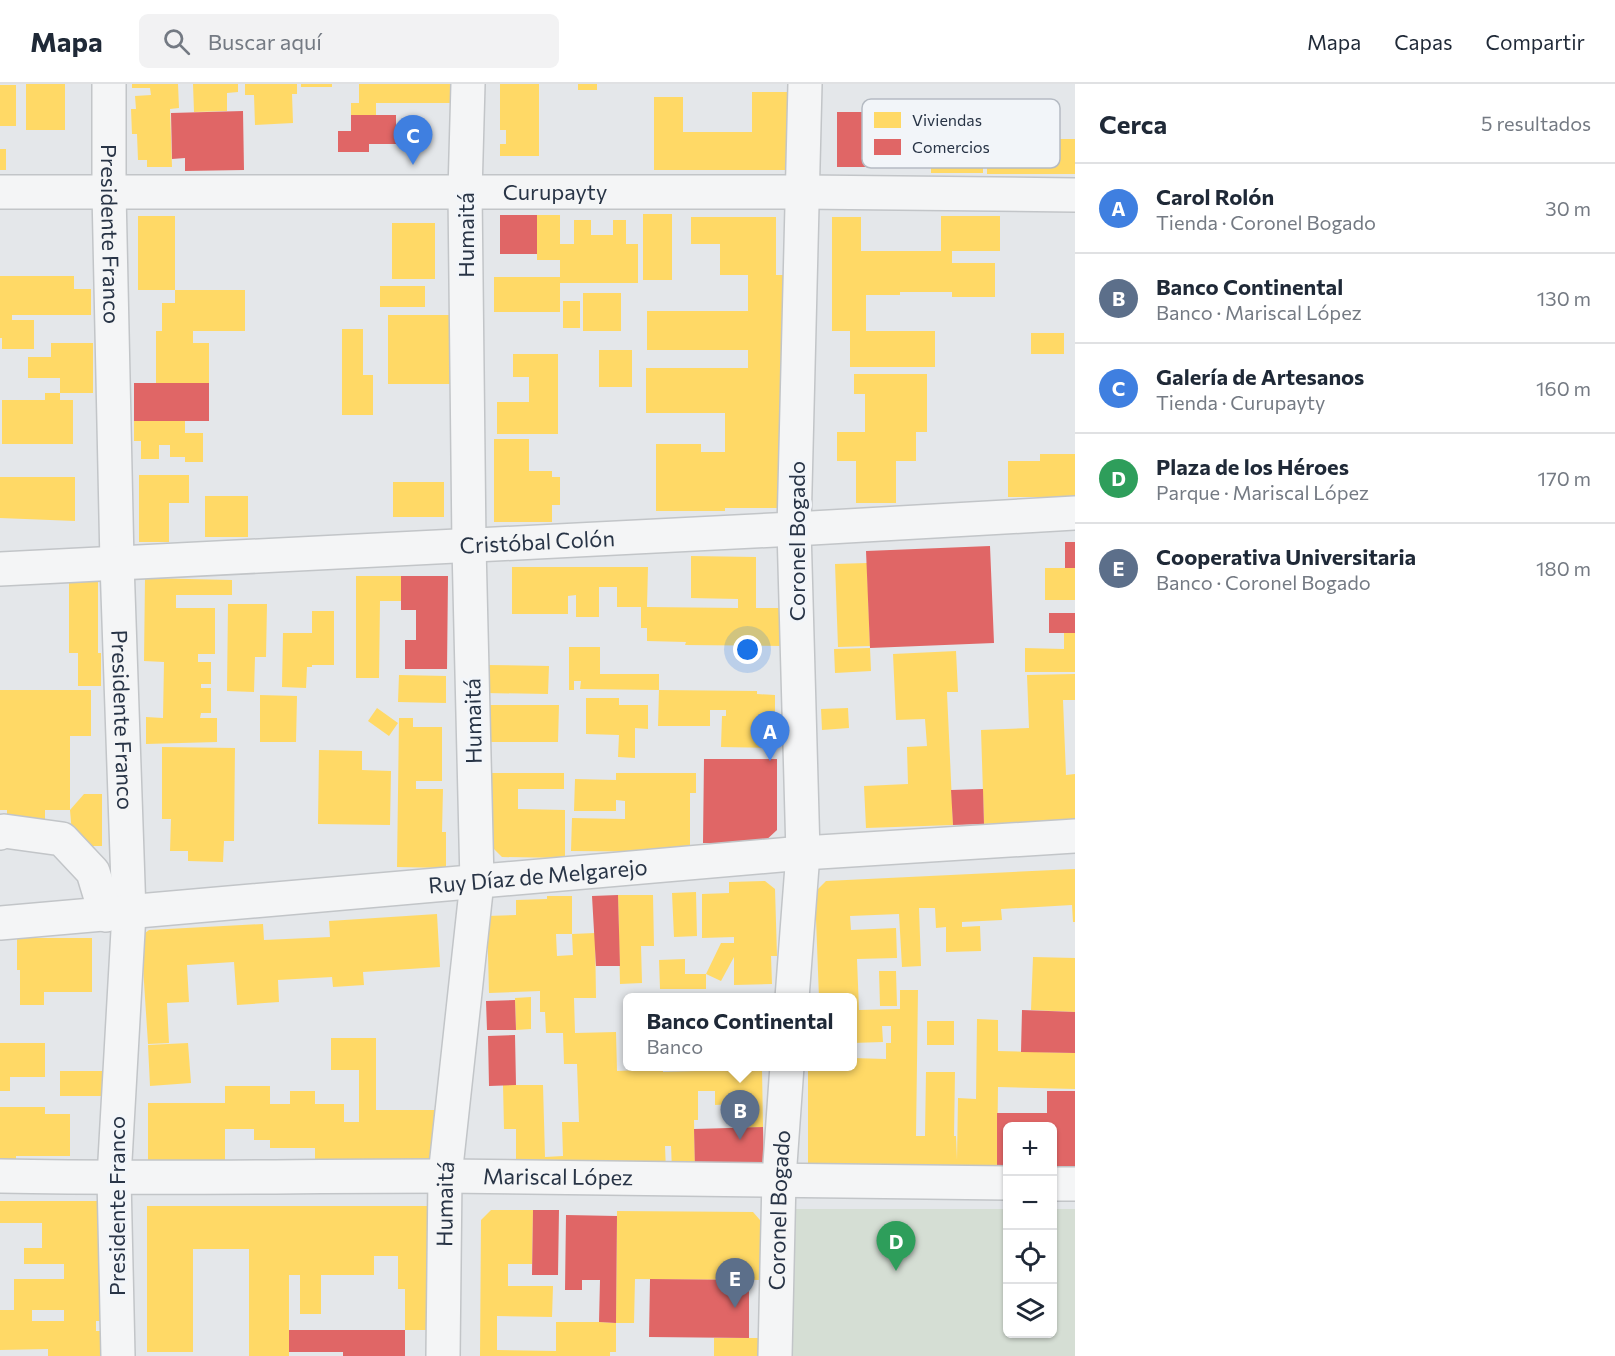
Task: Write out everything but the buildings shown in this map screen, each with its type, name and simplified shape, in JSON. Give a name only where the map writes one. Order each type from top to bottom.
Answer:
[{"type":"street","name":"Presidente Franco","points":[[109,84],[109,192],[117,563],[118,914],[114,1178],[118,1356]]},
{"type":"street","name":"Humaitá","points":[[443,1356],[445,1176],[477,882],[469,546],[465,192],[468,84]]},
{"type":"street","name":"Coronel Bogado","points":[[792,993],[803,853],[794,529],[805,84]]},
{"type":"street","name":"Curupayty","points":[[0,192],[803,192],[1075,195]]},
{"type":"street","name":"Cristóbal Colón","points":[[0,569],[1075,513]]},
{"type":"street","points":[[0,833],[4,831],[62,839],[93,872],[118,914]]},
{"type":"street","name":"Ruy Díaz de Melgarejo","points":[[0,923],[803,853],[1075,836]]},
{"type":"street","name":"Coronel Bogado","points":[[774,1356],[779,1178],[787,1071]]},
{"type":"street","name":"Mariscal López","points":[[0,1176],[779,1178],[1003,1183]]},
{"type":"street","points":[[1057,1184],[1075,1184]]},
{"type":"shaded area","points":[[787,1209],[1003,1209],[1003,1338],[1057,1338],[1057,1209],[1075,1209],[1075,1356],[783,1356]]},
{"type":"place","name":"Galería de Artesanos","points":[[413,165]]},
{"type":"place","name":"Carol Rolón","points":[[770,761]]},
{"type":"place","name":"Banco Continental","points":[[740,1140]]},
{"type":"place","name":"Plaza de los Héroes","points":[[896,1271]]},
{"type":"place","name":"Cooperativa Universitaria","points":[[735,1308]]}]
